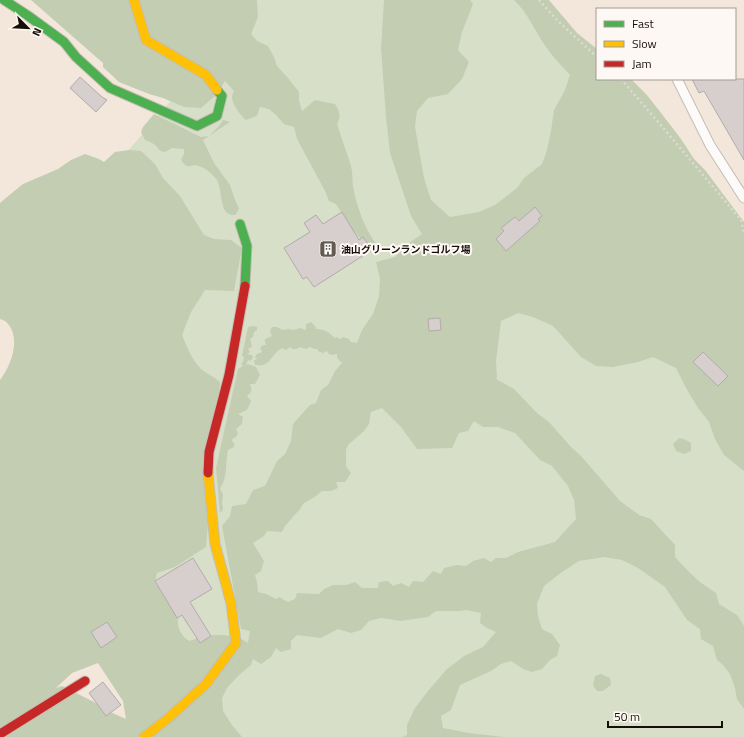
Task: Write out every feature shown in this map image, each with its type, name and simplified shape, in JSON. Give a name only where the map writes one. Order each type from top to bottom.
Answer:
[{"type":"street","points":[[4,0],[64,42],[76,57],[110,88],[197,126],[217,116],[222,96],[206,75],[146,40],[134,0]]},
{"type":"street","points":[[144,737],[166,720],[206,684],[236,643],[231,603],[215,544],[208,473],[209,452],[229,375],[246,288],[247,246],[240,224]]},
{"type":"street","points":[[0,734],[85,681]]},
{"type":"lane","points":[[678,80],[710,145],[744,198]]},
{"type":"path","points":[[539,0],[558,21],[596,56]]},
{"type":"path","points":[[622,80],[741,220],[744,234]]},
{"type":"green space","points":[[31,0],[257,0],[258,17],[251,34],[257,41],[268,46],[277,66],[299,92],[299,100],[302,111],[315,100],[335,104],[338,109],[339,119],[337,124],[351,166],[353,187],[365,224],[376,244],[374,249],[367,246],[351,228],[336,204],[329,201],[297,139],[294,127],[284,124],[269,109],[260,107],[257,116],[246,120],[235,107],[232,100],[234,91],[225,81],[215,96],[201,108],[184,107],[119,82],[103,67],[103,63]]},
{"type":"green space","name":"油山グリーンランドゴルフ場","points":[[171,0],[524,0],[672,204],[744,445],[744,737],[140,737],[86,200],[174,97]]},
{"type":"green space","points":[[384,0],[470,0],[473,4],[462,32],[458,50],[469,62],[462,79],[448,94],[428,98],[417,111],[415,127],[424,178],[431,200],[450,217],[479,212],[495,205],[517,188],[524,178],[542,164],[547,150],[554,110],[565,90],[570,75],[547,48],[527,15],[514,0],[549,0],[577,33],[596,48],[596,80],[632,80],[658,109],[694,159],[705,170],[744,222],[744,471],[724,455],[715,439],[709,422],[698,408],[676,368],[653,357],[638,362],[613,367],[596,366],[581,357],[553,326],[533,317],[518,313],[501,321],[496,361],[496,379],[514,389],[537,413],[549,422],[620,501],[639,515],[651,519],[675,545],[675,557],[700,582],[716,593],[719,604],[737,615],[744,626],[744,709],[737,699],[730,674],[717,660],[713,646],[701,639],[700,629],[687,620],[665,587],[638,568],[622,560],[604,557],[579,561],[544,586],[537,604],[538,616],[542,629],[552,634],[560,645],[557,656],[550,660],[542,669],[532,672],[523,669],[511,661],[501,664],[491,671],[460,685],[451,710],[441,716],[443,728],[504,737],[402,737],[407,735],[407,725],[415,708],[446,670],[464,656],[483,647],[496,632],[480,623],[481,613],[466,610],[436,611],[428,617],[401,621],[381,618],[369,621],[361,630],[351,633],[338,629],[321,638],[297,635],[291,641],[291,649],[281,652],[276,648],[271,657],[261,664],[253,659],[251,665],[227,688],[222,698],[223,711],[242,737],[0,737],[0,380],[11,360],[14,337],[8,324],[0,319],[0,203],[23,184],[58,169],[71,160],[85,154],[104,162],[115,152],[129,150],[141,151],[155,164],[163,178],[180,196],[204,235],[214,239],[231,240],[242,248],[234,291],[205,290],[191,312],[182,335],[195,362],[203,371],[220,382],[206,547],[175,567],[157,573],[155,583],[179,603],[179,629],[184,637],[189,641],[202,636],[223,635],[239,638],[248,643],[250,631],[241,629],[222,526],[230,516],[232,506],[246,504],[253,490],[265,486],[277,461],[285,454],[291,441],[293,424],[310,405],[316,403],[321,390],[328,385],[335,371],[342,363],[337,358],[337,354],[331,355],[327,351],[323,353],[310,347],[306,349],[299,347],[297,349],[292,349],[290,347],[286,350],[282,348],[270,360],[262,365],[255,365],[254,360],[257,359],[255,357],[257,354],[262,352],[260,348],[263,345],[266,345],[265,339],[272,336],[270,331],[272,327],[277,327],[283,330],[300,328],[306,330],[306,324],[311,322],[316,329],[326,331],[335,338],[337,337],[340,339],[343,337],[349,339],[351,342],[357,343],[362,330],[373,314],[379,296],[380,279],[376,262],[395,257],[409,243],[422,234],[411,216],[390,153],[381,48]],"holes":[[[382,408],[401,427],[417,449],[452,448],[459,433],[468,431],[474,421],[483,427],[498,427],[515,433],[540,460],[552,466],[568,486],[574,500],[576,519],[555,542],[518,552],[506,558],[496,558],[491,562],[484,558],[473,561],[466,566],[457,565],[444,568],[441,574],[433,571],[423,582],[413,581],[409,587],[401,583],[393,586],[388,581],[379,582],[378,588],[362,588],[355,582],[346,585],[333,585],[324,589],[319,594],[297,593],[295,599],[288,602],[279,597],[276,599],[258,592],[255,575],[261,571],[264,561],[253,543],[264,536],[267,531],[282,532],[285,526],[304,503],[322,491],[331,491],[338,488],[336,482],[345,482],[351,473],[346,466],[346,450],[348,445],[364,431],[369,424],[371,412]],[[98,663],[123,701],[126,719],[62,686],[56,688],[72,673]]]},
{"type":"green space","points":[[154,114],[201,137],[209,136],[203,140],[214,163],[230,185],[239,209],[235,215],[229,214],[224,209],[219,184],[213,175],[200,166],[185,165],[181,160],[184,154],[184,149],[172,148],[168,151],[162,152],[155,145],[145,140],[141,132],[143,127]]},
{"type":"green space","points":[[223,120],[230,122],[209,136]]},
{"type":"green space","points":[[248,327],[257,327],[257,330],[250,339],[252,346],[248,349],[250,352],[247,354],[252,355],[253,358],[250,361],[248,360],[246,365],[248,364],[256,367],[260,375],[255,384],[250,384],[251,391],[247,396],[251,401],[247,410],[238,414],[243,417],[242,424],[236,429],[238,433],[237,436],[231,440],[234,443],[234,447],[228,450],[225,475],[220,489],[223,494],[223,509],[220,513],[216,468],[238,369],[243,366],[241,364],[244,357],[242,356]]},
{"type":"green space","points":[[679,438],[691,443],[691,451],[684,454],[676,451],[673,444]]},
{"type":"green space","points":[[601,674],[610,678],[611,685],[603,691],[597,691],[593,685],[595,676]]},
{"type":"building","points":[[80,77],[107,100],[96,112],[70,88]]},
{"type":"building","points":[[744,79],[744,160],[704,91],[699,93],[692,80]]},
{"type":"building","points":[[535,207],[542,216],[538,219],[540,221],[506,251],[496,239],[504,231],[501,228],[515,217],[519,221]]},
{"type":"building","name":"油山グリーンランドゴルフ場","points":[[342,212],[359,240],[363,237],[372,250],[314,287],[307,277],[303,279],[284,248],[310,232],[304,223],[316,215],[323,224]]},
{"type":"building","points":[[440,318],[441,330],[429,331],[428,319]]},
{"type":"building","points":[[703,352],[728,376],[718,386],[693,362]]},
{"type":"building","points":[[193,558],[212,589],[190,602],[211,636],[200,643],[182,615],[177,618],[155,581]]},
{"type":"building","points":[[107,622],[117,637],[101,648],[91,632]]},
{"type":"building","points":[[103,682],[121,705],[106,716],[89,693]]},
{"type":"traffic: fast","points":[[4,0],[64,42],[76,57],[110,88],[197,126],[217,116],[222,96],[217,90]]},
{"type":"traffic: fast","points":[[240,224],[247,246],[245,286]]},
{"type":"traffic: slow","points":[[134,0],[146,40],[206,75],[217,90]]},
{"type":"traffic: slow","points":[[144,737],[166,720],[206,684],[236,643],[231,603],[215,544],[208,473]]},
{"type":"traffic: jam","points":[[208,473],[209,452],[229,375],[245,286]]},
{"type":"traffic: jam","points":[[0,734],[85,681]]},
{"type":"place","name":"油山グリーンランドゴルフ場","points":[[328,249]]}]
